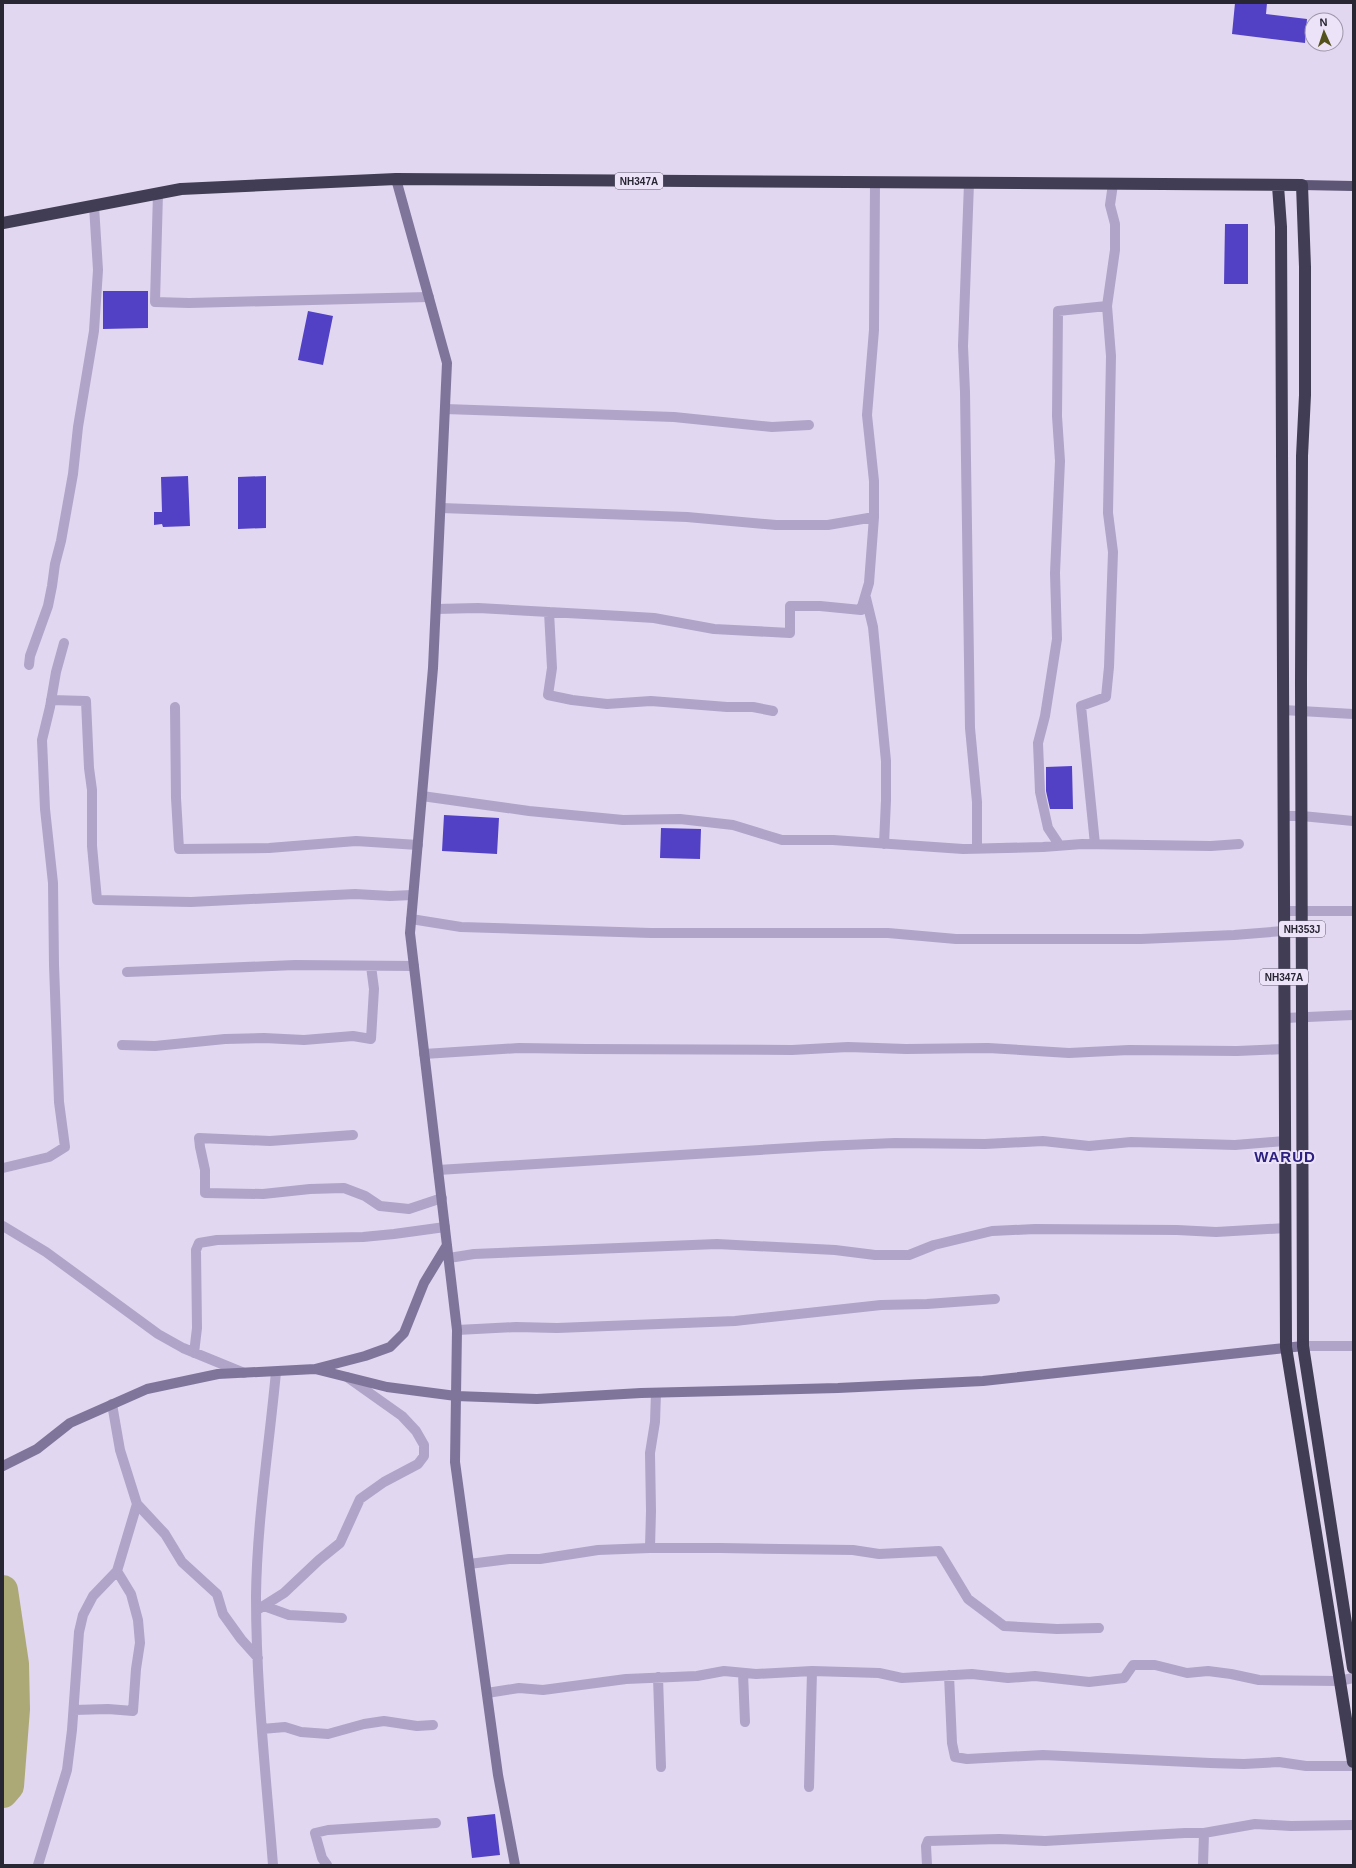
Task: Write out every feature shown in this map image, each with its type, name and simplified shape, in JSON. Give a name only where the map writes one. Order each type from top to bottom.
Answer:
[{"type":"highway","name":"NH347A","points":[[3,224],[181,189],[396,179],[1278,186],[1281,227],[1283,710],[1285,816],[1283,931],[1285,1018],[1284,1141],[1286,1347],[1353,1762]]},
{"type":"highway","points":[[1278,186],[1302,186]]},
{"type":"highway","name":"NH353J","points":[[1302,186],[1305,395],[1302,456],[1301,711],[1303,1346],[1353,1668]]},
{"type":"main road","points":[[1302,186],[1353,186]]},
{"type":"street","points":[[396,179],[447,363],[433,668],[410,933],[457,1330],[455,1462],[498,1775],[515,1865]]},
{"type":"street","points":[[436,609],[478,608],[654,618],[714,629],[790,633],[790,606],[820,606],[861,610],[869,582],[874,517],[874,481],[867,415],[874,330],[875,183]]},
{"type":"street","points":[[969,183],[963,346],[970,728],[977,802],[978,848]]},
{"type":"street","points":[[1096,844],[1091,810],[1086,736],[1081,706],[1106,697],[1110,666],[1113,552],[1108,513],[1111,356],[1107,306],[1115,250],[1115,224],[1110,205],[1113,184]]},
{"type":"street","points":[[158,193],[155,302],[189,303],[429,297]]},
{"type":"street","points":[[29,665],[30,656],[48,606],[55,564],[61,541],[73,474],[78,427],[94,331],[98,270],[94,206]]},
{"type":"street","points":[[1060,846],[1048,828],[1040,792],[1038,743],[1045,716],[1058,640],[1055,573],[1060,461],[1057,416],[1058,311],[1107,306]]},
{"type":"street","points":[[445,409],[674,417],[772,427],[809,425]]},
{"type":"street","points":[[441,508],[687,517],[776,525],[828,525],[874,517]]},
{"type":"street","points":[[865,596],[873,627],[886,762],[884,844]]},
{"type":"street","points":[[549,612],[552,668],[548,695],[572,700],[607,704],[651,702],[704,706],[753,707],[773,711]]},
{"type":"street","points":[[3,1168],[50,1157],[65,1147],[59,1102],[54,965],[53,883],[45,808],[42,740],[56,672],[64,643]]},
{"type":"street","points":[[51,700],[86,701],[89,768],[92,790],[94,877],[97,900],[191,902],[355,894],[390,896],[413,895]]},
{"type":"street","points":[[175,707],[176,798],[179,849],[269,848],[356,841],[418,845]]},
{"type":"street","points":[[1283,710],[1353,714]]},
{"type":"street","points":[[422,796],[529,811],[623,820],[680,819],[733,825],[782,840],[833,840],[978,848],[1096,844],[1211,846],[1239,844]]},
{"type":"street","points":[[1285,816],[1302,816],[1353,821]]},
{"type":"street","points":[[1284,911],[1353,911]]},
{"type":"street","points":[[411,920],[461,927],[515,929],[651,933],[888,933],[956,939],[1134,939],[1220,936],[1283,931]]},
{"type":"street","points":[[127,972],[288,965],[414,966]]},
{"type":"street","points":[[122,1045],[144,1046],[225,1039],[264,1038],[304,1040],[353,1036],[371,1039],[374,989],[371,966]]},
{"type":"street","points":[[1285,1018],[1353,1015]]},
{"type":"street","points":[[424,1054],[519,1048],[586,1050],[792,1050],[848,1047],[906,1049],[988,1048],[1069,1053],[1129,1050],[1237,1051],[1284,1049]]},
{"type":"street","points":[[353,1135],[270,1141],[199,1138],[205,1170],[205,1192],[263,1194],[310,1189],[344,1188],[365,1196],[380,1206],[409,1209],[442,1198]]},
{"type":"street","points":[[438,1170],[823,1146],[985,1144],[1043,1141],[1089,1146],[1131,1142],[1235,1145],[1284,1141]]},
{"type":"street","points":[[3,1226],[46,1252],[158,1334],[194,1353],[244,1373]]},
{"type":"street","points":[[194,1353],[197,1328],[196,1250],[198,1243],[216,1240],[363,1237],[445,1227]]},
{"type":"street","points":[[449,1258],[497,1253],[717,1244],[835,1250],[875,1255],[909,1255],[934,1245],[992,1231],[1036,1229],[1177,1230],[1216,1232],[1286,1228]]},
{"type":"street","points":[[3,1466],[37,1448],[70,1423],[147,1389],[218,1374],[315,1369],[365,1356],[390,1347],[404,1333],[424,1283],[447,1245]]},
{"type":"street","points":[[457,1330],[516,1327],[557,1328],[735,1320],[881,1305],[927,1304],[996,1299]]},
{"type":"street","points":[[315,1369],[387,1387],[456,1396],[537,1399],[983,1381],[1286,1347],[1353,1346]]},
{"type":"street","points":[[273,1865],[258,1658],[263,1480],[276,1372]]},
{"type":"street","points":[[260,1608],[284,1593],[319,1560],[340,1543],[360,1499],[384,1482],[418,1464],[424,1456],[424,1445],[416,1431],[402,1416],[347,1377]]},
{"type":"street","points":[[650,1548],[650,1453],[655,1422],[656,1393]]},
{"type":"street","points":[[112,1404],[120,1450],[137,1504],[165,1534],[182,1562],[217,1594],[223,1614],[241,1639],[258,1658]]},
{"type":"street","points":[[38,1865],[67,1770],[74,1710],[79,1632],[83,1615],[93,1596],[117,1572],[137,1504]]},
{"type":"street","points":[[470,1564],[508,1559],[540,1559],[598,1550],[650,1548],[853,1550],[879,1554],[940,1551],[968,1600],[1004,1626],[1058,1629],[1099,1628]]},
{"type":"street","points":[[74,1710],[108,1709],[133,1711],[136,1669],[140,1643],[138,1620],[131,1594],[117,1572]]},
{"type":"street","points":[[260,1608],[289,1615],[342,1618]]},
{"type":"street","points":[[487,1693],[519,1688],[543,1690],[626,1678],[697,1676],[724,1671],[756,1674],[812,1672],[879,1673],[902,1678],[972,1674],[1008,1678],[1035,1676],[1089,1682],[1124,1678],[1133,1665],[1155,1665],[1187,1673],[1208,1671],[1259,1680],[1339,1681],[1353,1678]]},
{"type":"street","points":[[809,1787],[812,1672]]},
{"type":"street","points":[[743,1673],[745,1722]]},
{"type":"street","points":[[949,1675],[952,1743],[955,1757],[968,1759],[1043,1755],[1210,1763],[1244,1764],[1279,1762],[1306,1766],[1353,1766]]},
{"type":"street","points":[[658,1677],[661,1767]]},
{"type":"street","points":[[262,1729],[285,1727],[301,1732],[328,1734],[364,1724],[384,1722],[417,1726],[433,1725]]},
{"type":"street","points":[[326,1865],[322,1858],[315,1833],[328,1830],[436,1823]]},
{"type":"street","points":[[927,1865],[926,1846],[928,1841],[999,1839],[1045,1841],[1204,1833],[1255,1824],[1291,1826],[1353,1825]]},
{"type":"street","points":[[1202,1865],[1204,1833]]},
{"type":"building","points":[[1235,3],[1267,3],[1266,14],[1304,19],[1304,43],[1232,34]]},
{"type":"building","points":[[1225,224],[1248,224],[1248,284],[1224,284]]},
{"type":"building","points":[[103,291],[148,291],[148,328],[103,329]]},
{"type":"building","points":[[308,311],[333,316],[323,365],[298,360]]},
{"type":"building","points":[[188,476],[190,526],[163,527],[162,524],[154,525],[154,512],[162,512],[161,477]]},
{"type":"building","points":[[266,476],[266,528],[238,529],[238,477]]},
{"type":"building","points":[[1072,766],[1073,809],[1050,809],[1046,791],[1046,767]]},
{"type":"building","points":[[444,815],[499,818],[497,854],[442,851]]},
{"type":"building","points":[[661,828],[701,829],[700,859],[660,858]]},
{"type":"building","points":[[495,1814],[500,1855],[472,1858],[467,1817]]},
{"type":"waterway","points":[[3,1590],[14,1664],[15,1709],[9,1786],[3,1793]]},
{"type":"district","name":"WARUD","points":[[1285,1157]]}]
